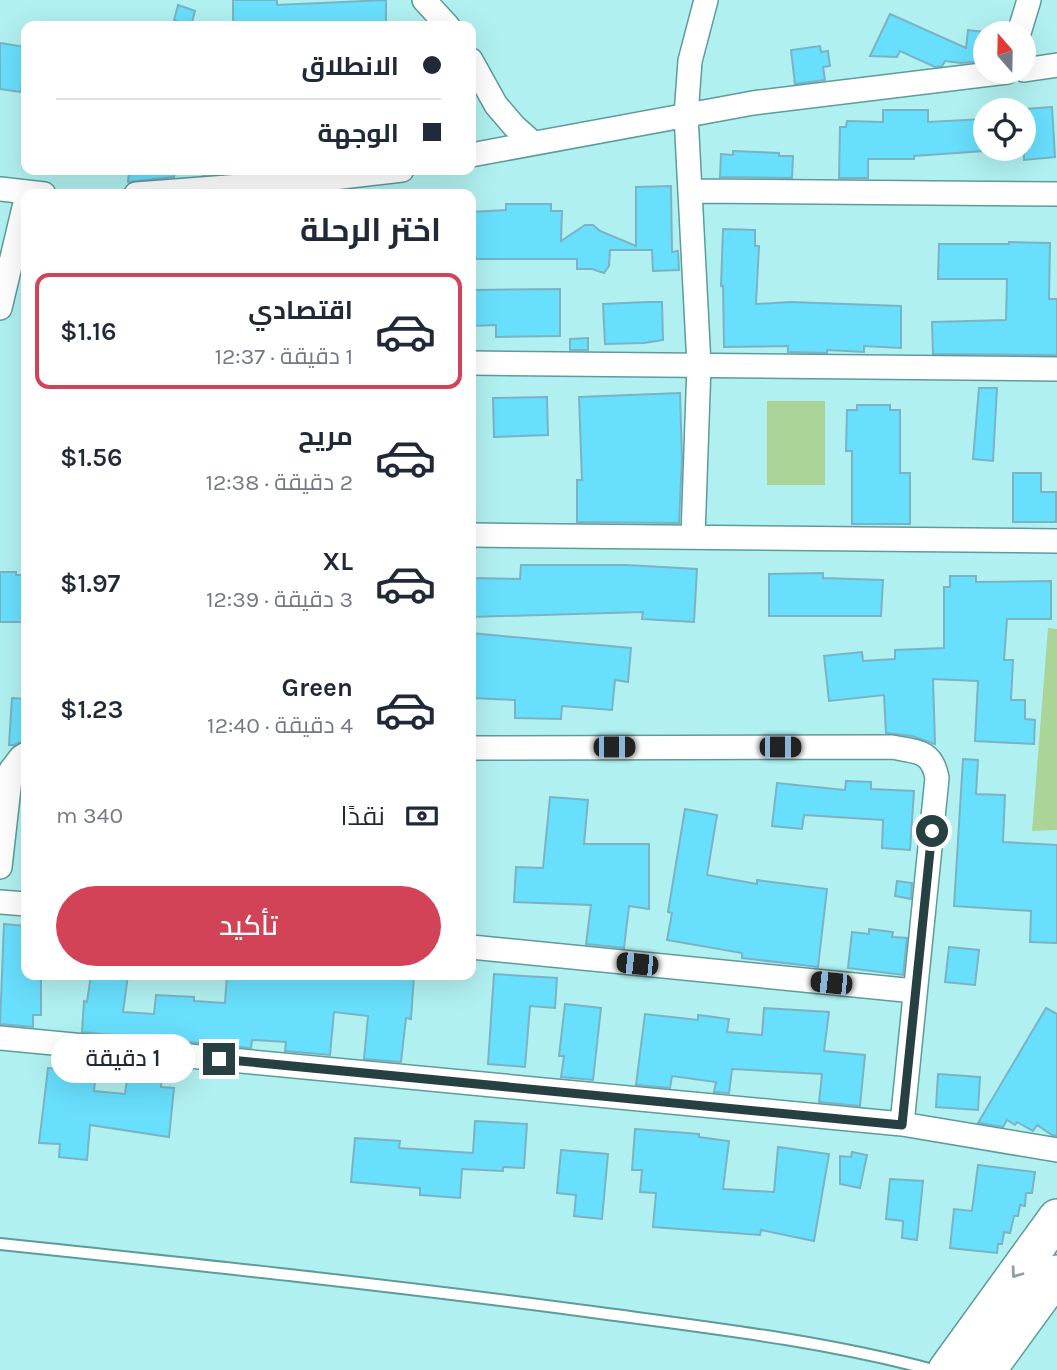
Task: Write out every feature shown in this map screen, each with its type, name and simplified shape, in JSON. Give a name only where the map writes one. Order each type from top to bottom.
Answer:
[{"type":"highway","points":[[947,1370],[1057,1219]]},
{"type":"highway","points":[[987,1370],[1057,1274]]},
{"type":"street","points":[[424,0],[443,21]]},
{"type":"street","points":[[694,536],[699,365],[686,116],[690,61],[706,0]]},
{"type":"street","points":[[1023,21],[1029,0]]},
{"type":"street","points":[[1036,68],[1057,65]]},
{"type":"street","points":[[476,71],[496,105],[533,143]]},
{"type":"street","points":[[476,154],[800,96],[973,76]]},
{"type":"street","points":[[202,189],[359,175]]},
{"type":"street","points":[[0,189],[21,193]]},
{"type":"street","points":[[691,191],[1057,194]]},
{"type":"street","points":[[0,308],[21,231]]},
{"type":"street","points":[[476,363],[1057,369]]},
{"type":"street","points":[[476,535],[1057,541]]},
{"type":"street","points":[[476,748],[892,747],[926,755],[934,763],[937,778],[902,1125]]},
{"type":"street","points":[[0,866],[11,770],[21,757]]},
{"type":"street","points":[[0,902],[21,904]]},
{"type":"street","points":[[476,947],[915,991]]},
{"type":"street","points":[[0,1038],[902,1125],[1057,1150]]},
{"type":"lane","points":[[0,1244],[325,1278],[580,1310],[874,1354],[933,1370]]},
{"type":"green space","points":[[767,401],[825,401],[825,485],[767,485]]},
{"type":"green space","points":[[1048,628],[1057,629],[1057,830],[1032,831]]},
{"type":"building","points":[[233,0],[277,0],[277,5],[386,0],[386,21],[233,21]]},
{"type":"building","points":[[178,5],[195,11],[192,21],[174,20]]},
{"type":"building","points":[[890,14],[966,48],[968,30],[973,31],[973,62],[945,61],[942,66],[935,67],[900,51],[897,57],[870,56]]},
{"type":"building","points":[[0,43],[21,46],[21,92],[0,89]]},
{"type":"building","points":[[820,46],[821,52],[828,51],[830,66],[823,67],[825,80],[795,84],[791,50]]},
{"type":"building","points":[[1052,107],[1055,157],[1036,159],[1036,108]]},
{"type":"building","points":[[883,110],[928,110],[928,122],[973,120],[973,152],[914,156],[914,159],[868,159],[868,178],[839,178],[840,127],[846,127],[847,121],[883,122]]},
{"type":"building","points":[[733,151],[793,156],[792,178],[720,177],[721,154],[733,155]]},
{"type":"building","points":[[129,175],[174,175],[174,177],[128,182]]},
{"type":"building","points":[[671,186],[672,252],[678,251],[679,270],[653,271],[652,250],[610,250],[609,266],[604,273],[592,269],[577,269],[577,259],[476,259],[476,212],[506,210],[506,204],[551,204],[551,211],[562,211],[561,241],[585,225],[593,225],[600,231],[636,246],[636,187]]},
{"type":"building","points":[[723,229],[755,230],[755,246],[759,246],[756,304],[790,302],[901,306],[901,348],[864,346],[864,352],[827,350],[827,353],[788,352],[788,346],[724,347],[721,286]]},
{"type":"building","points":[[1050,243],[1049,299],[1057,299],[1057,355],[933,354],[932,322],[1006,320],[1007,279],[938,279],[939,244]]},
{"type":"building","points":[[560,289],[560,336],[496,337],[496,325],[476,326],[476,290]]},
{"type":"building","points":[[662,302],[663,340],[605,344],[603,304]]},
{"type":"building","points":[[588,338],[588,350],[570,350],[570,339]]},
{"type":"building","points":[[979,388],[997,388],[993,461],[973,459]]},
{"type":"building","points":[[680,393],[682,458],[679,523],[577,522],[577,480],[582,480],[579,397]]},
{"type":"building","points":[[547,397],[548,435],[494,437],[493,398]]},
{"type":"building","points":[[857,405],[890,405],[890,410],[900,410],[900,473],[910,473],[910,524],[852,524],[852,451],[846,451],[847,410],[857,410]]},
{"type":"building","points":[[1013,473],[1041,473],[1041,492],[1056,492],[1056,522],[1013,522]]},
{"type":"building","points":[[521,565],[626,565],[697,569],[694,622],[642,619],[643,612],[476,617],[476,578],[520,579]]},
{"type":"building","points":[[0,572],[16,572],[16,575],[21,575],[21,622],[0,622]]},
{"type":"building","points":[[823,573],[823,578],[883,580],[881,616],[769,616],[769,574]]},
{"type":"building","points":[[950,576],[976,576],[976,582],[1051,581],[1051,619],[1007,619],[1004,660],[1013,660],[1011,700],[1025,700],[1025,719],[1035,720],[1034,744],[975,741],[978,681],[933,679],[935,744],[912,736],[886,733],[884,695],[829,701],[824,656],[862,652],[863,661],[895,659],[895,650],[944,648],[944,587],[950,587]]},
{"type":"building","points":[[476,633],[631,648],[628,682],[615,680],[612,710],[562,706],[561,719],[515,718],[515,700],[476,698]]},
{"type":"building","points":[[12,698],[21,699],[21,742],[9,745]]},
{"type":"building","points":[[963,759],[978,760],[976,794],[1005,795],[1003,842],[1057,845],[1057,943],[1030,942],[1031,911],[954,906]]},
{"type":"building","points":[[846,781],[871,782],[871,789],[914,791],[910,850],[882,848],[883,820],[804,815],[802,829],[772,826],[777,783],[845,790]]},
{"type":"building","points":[[550,797],[588,800],[584,844],[649,844],[649,909],[629,906],[624,948],[586,944],[591,905],[514,902],[516,867],[543,868]]},
{"type":"building","points":[[685,809],[717,815],[707,875],[757,884],[757,880],[827,889],[818,967],[742,958],[742,953],[667,940],[672,913],[668,912]]},
{"type":"building","points":[[897,881],[912,883],[911,899],[895,896]]},
{"type":"building","points":[[4,924],[21,926],[21,980],[41,980],[41,1015],[33,1015],[33,1027],[0,1024]]},
{"type":"building","points":[[869,929],[893,932],[892,937],[907,938],[903,975],[848,968],[852,932],[869,934]]},
{"type":"building","points":[[949,947],[979,950],[975,985],[945,982]]},
{"type":"building","points":[[494,974],[557,978],[555,1008],[530,1006],[525,1067],[488,1064]]},
{"type":"building","points":[[90,980],[127,980],[123,1012],[154,1014],[156,995],[194,997],[194,1001],[225,1003],[227,980],[414,980],[411,1019],[406,1018],[401,1062],[364,1059],[368,1016],[334,1012],[330,1055],[285,1051],[286,1042],[252,1040],[251,1048],[82,1032],[84,1001],[87,1002]]},
{"type":"building","points":[[565,1004],[601,1008],[593,1080],[561,1077],[564,1056],[559,1056]]},
{"type":"building","points":[[764,1008],[829,1012],[824,1051],[865,1055],[860,1106],[819,1102],[822,1074],[732,1069],[729,1093],[714,1092],[716,1082],[672,1076],[670,1088],[636,1085],[645,1014],[698,1020],[698,1015],[729,1019],[727,1032],[762,1035]]},
{"type":"building","points":[[1046,1008],[1057,1014],[1057,1136],[1037,1125],[1033,1131],[1007,1120],[1003,1127],[978,1123]]},
{"type":"building","points":[[48,1068],[96,1073],[94,1091],[125,1094],[128,1072],[162,1076],[161,1087],[174,1088],[169,1137],[90,1125],[87,1160],[59,1157],[60,1144],[39,1143]]},
{"type":"building","points":[[938,1074],[980,1077],[978,1110],[936,1107]]},
{"type":"building","points":[[475,1121],[527,1124],[524,1168],[503,1167],[503,1171],[462,1169],[460,1198],[420,1195],[420,1188],[351,1182],[355,1138],[400,1141],[399,1148],[473,1153]]},
{"type":"building","points":[[635,1129],[699,1134],[699,1137],[729,1141],[723,1189],[774,1192],[778,1147],[829,1154],[814,1241],[761,1230],[760,1235],[653,1227],[656,1193],[640,1192],[642,1170],[632,1170]]},
{"type":"building","points":[[561,1150],[608,1154],[602,1219],[574,1216],[576,1195],[557,1193]]},
{"type":"building","points":[[852,1152],[867,1155],[860,1188],[840,1184],[840,1156],[851,1157]]},
{"type":"building","points":[[978,1165],[1035,1172],[1032,1193],[1026,1193],[1025,1206],[1020,1205],[1010,1233],[1004,1232],[997,1253],[950,1248],[954,1209],[972,1211]]},
{"type":"building","points":[[890,1179],[923,1181],[917,1240],[902,1238],[903,1221],[886,1219]]},
{"type":"route","points":[[219,1059],[902,1125],[932,831]]}]
